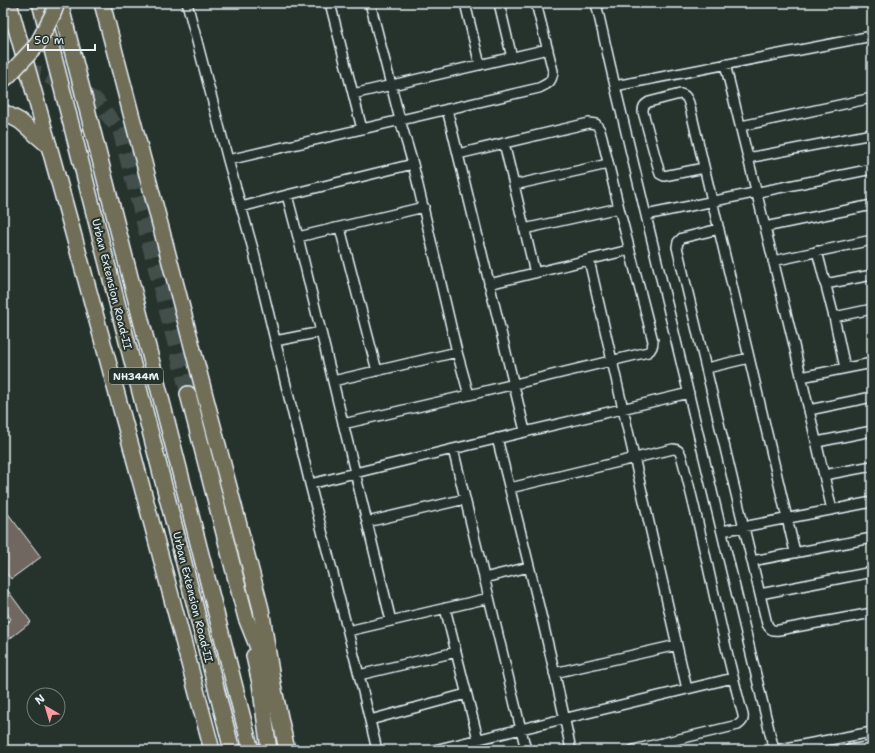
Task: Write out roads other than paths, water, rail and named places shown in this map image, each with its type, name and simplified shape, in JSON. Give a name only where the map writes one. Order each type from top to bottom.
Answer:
[{"type":"main road","points":[[9,3],[178,620],[212,750]]},
{"type":"main road","name":"Urban Extension Road-II","points":[[40,3],[232,750]]},
{"type":"main road","points":[[3,80],[36,45],[58,3]]},
{"type":"main road","name":"Urban Extension Road-II","points":[[58,3],[251,750]]},
{"type":"main road","points":[[102,3],[261,609],[273,685],[287,750]]},
{"type":"main road","points":[[3,112],[20,121],[49,146]]},
{"type":"main road","points":[[188,394],[246,618],[260,683],[269,750]]},
{"type":"main road","points":[[246,618],[273,685]]},
{"type":"street","points":[[187,3],[253,249],[377,750]]},
{"type":"street","points":[[330,3],[362,129]]},
{"type":"street","points":[[370,3],[400,120],[413,164],[457,352],[469,395]]},
{"type":"street","points":[[465,3],[480,65]]},
{"type":"street","points":[[499,3],[512,58]]},
{"type":"street","points":[[228,160],[539,88],[549,83],[552,78],[553,70],[536,3]]},
{"type":"street","points":[[596,3],[775,750],[872,732]]},
{"type":"street","points":[[615,86],[872,36]]},
{"type":"street","points":[[353,94],[548,50]]},
{"type":"street","points":[[725,64],[817,442],[832,510]]},
{"type":"street","points":[[704,168],[664,176],[660,174],[643,112],[644,104],[680,94],[687,97],[719,229],[795,552]]},
{"type":"street","points":[[741,126],[872,98]]},
{"type":"street","points":[[447,109],[525,431]]},
{"type":"street","points":[[343,424],[648,352],[652,349],[653,345],[651,333],[600,130],[596,124],[589,123],[458,154]]},
{"type":"street","points":[[748,158],[872,134]]},
{"type":"street","points":[[504,143],[535,273]]},
{"type":"street","points":[[241,207],[413,164]]},
{"type":"street","points":[[514,185],[608,164]]},
{"type":"street","points":[[646,215],[872,169]]},
{"type":"street","points":[[287,195],[391,621]]},
{"type":"street","points":[[765,227],[872,205]]},
{"type":"street","points":[[298,237],[424,208]]},
{"type":"street","points":[[524,229],[619,208]]},
{"type":"street","points":[[340,228],[377,371]]},
{"type":"street","points":[[719,229],[682,238],[678,242],[677,247],[767,624],[774,630],[872,612]]},
{"type":"street","points":[[773,261],[872,240]]},
{"type":"street","points":[[489,284],[630,250]]},
{"type":"street","points":[[817,251],[845,368]]},
{"type":"street","points":[[589,260],[687,689]]},
{"type":"street","points":[[825,284],[872,275]]},
{"type":"street","points":[[834,317],[872,310]]},
{"type":"street","points":[[275,341],[321,332]]},
{"type":"street","points":[[333,381],[457,352]]},
{"type":"street","points":[[707,368],[749,358]]},
{"type":"street","points":[[801,377],[872,363]]},
{"type":"street","points":[[310,484],[453,448],[689,393]]},
{"type":"street","points":[[809,410],[872,397]]},
{"type":"street","points":[[817,442],[872,431]]},
{"type":"street","points":[[497,438],[554,673],[571,750]]},
{"type":"street","points":[[453,448],[526,750]]},
{"type":"street","points":[[510,488],[673,449],[677,449],[682,455],[733,678],[744,719],[738,725],[633,750]]},
{"type":"street","points":[[824,475],[872,466]]},
{"type":"street","points":[[367,522],[465,499]]},
{"type":"street","points":[[722,531],[872,502]]},
{"type":"street","points":[[752,560],[872,538]]},
{"type":"street","points":[[484,578],[529,568]]},
{"type":"street","points":[[760,594],[872,572]]},
{"type":"street","points":[[348,632],[489,598]]},
{"type":"street","points":[[445,608],[478,739]]},
{"type":"street","points":[[554,673],[677,645]]},
{"type":"street","points":[[359,676],[456,652]]},
{"type":"street","points":[[434,750],[520,728],[733,678]]},
{"type":"street","points":[[370,720],[466,694]]},
{"type":"street","points":[[849,750],[872,746]]},
{"type":"tunnel","points":[[3,67],[43,74],[96,100],[120,131],[188,394]]}]
